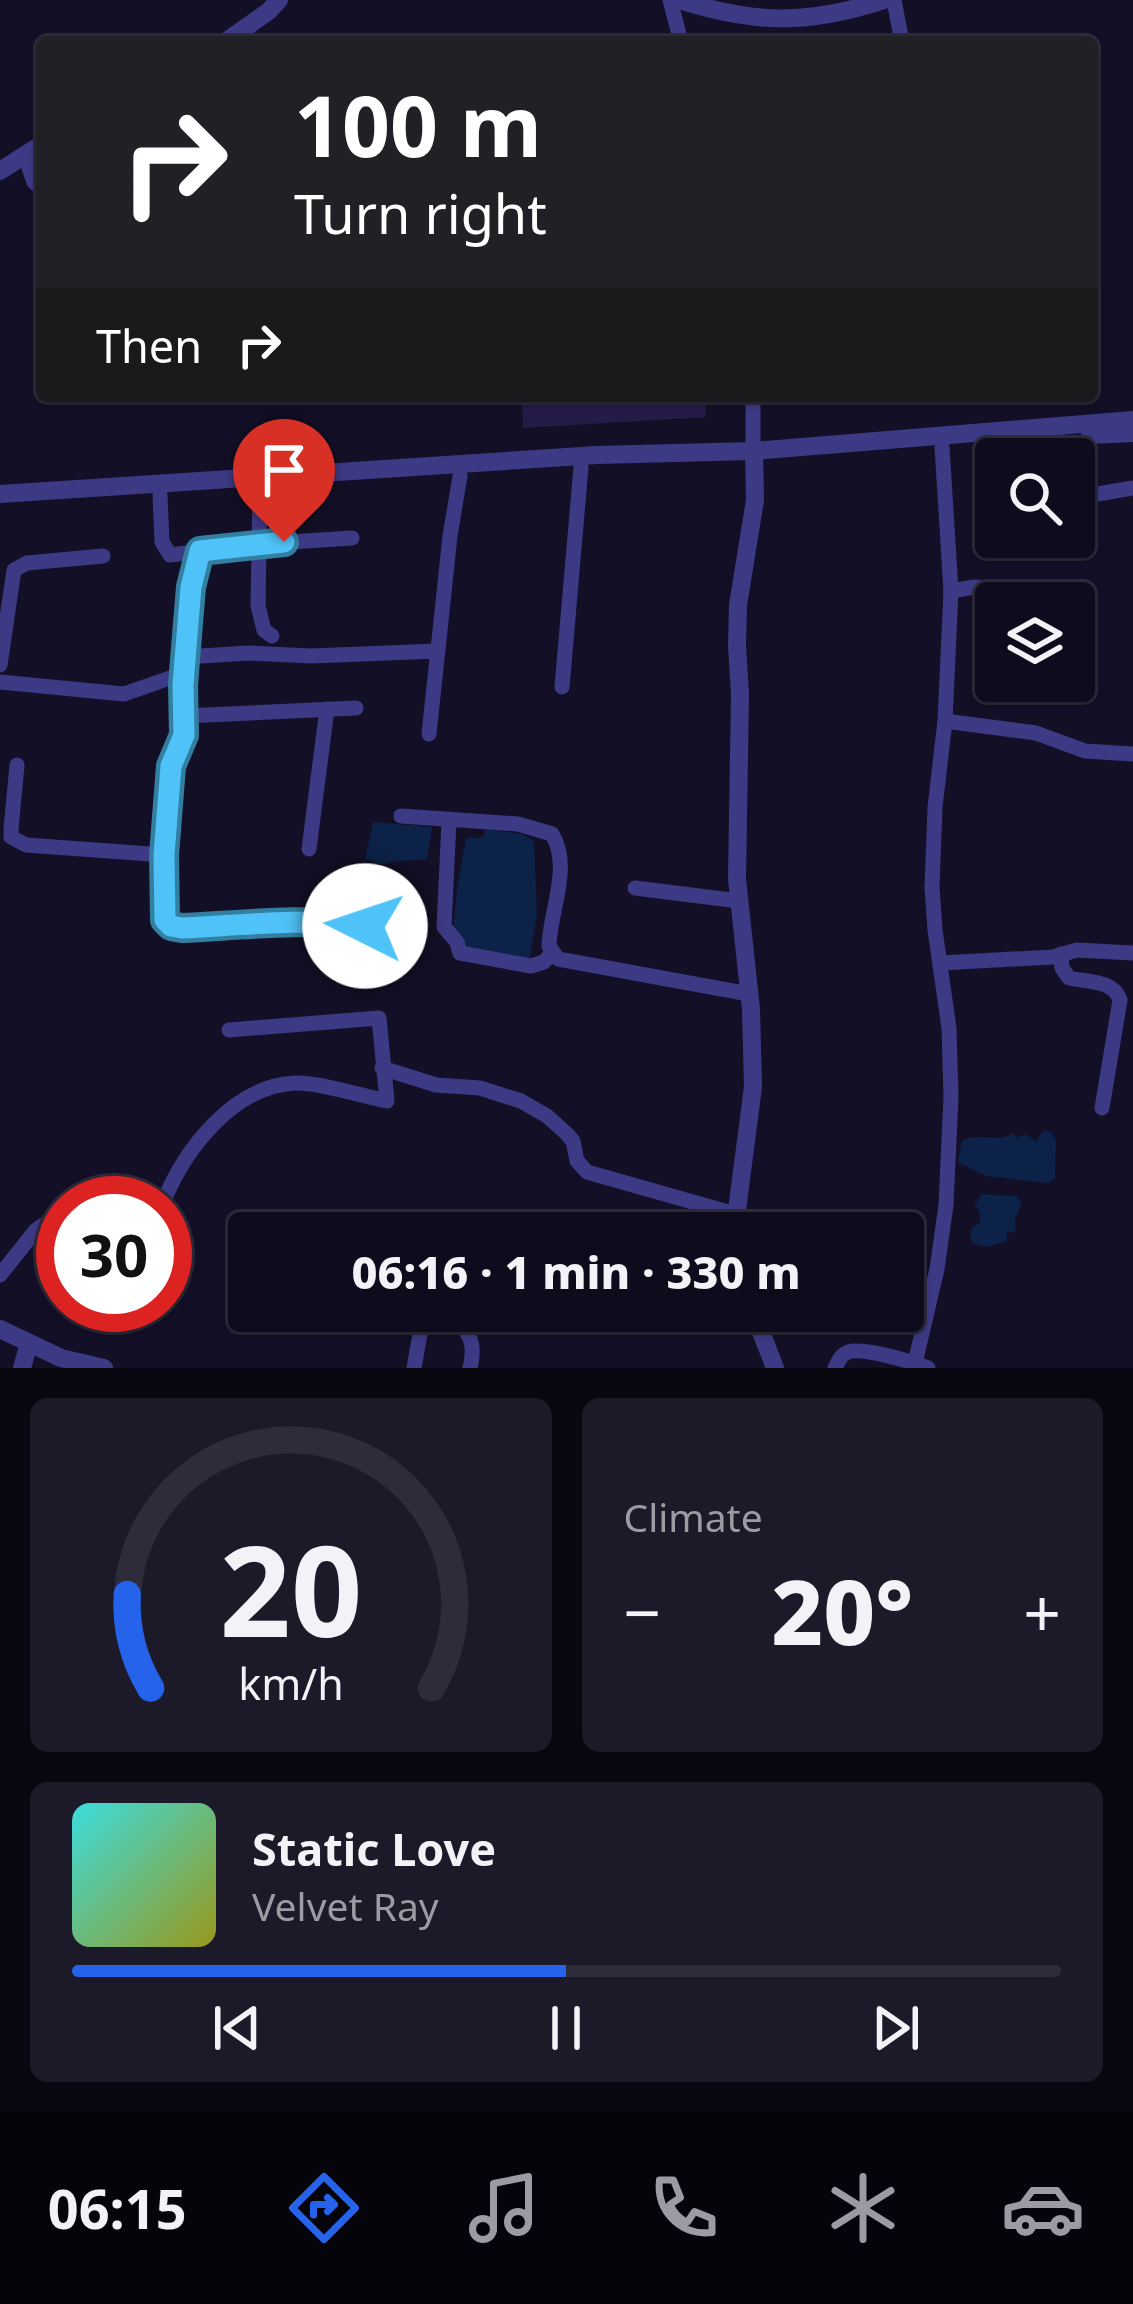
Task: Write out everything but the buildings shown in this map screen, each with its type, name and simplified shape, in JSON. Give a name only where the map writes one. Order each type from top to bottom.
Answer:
[{"type":"street","points":[[234,36],[279,0]]},
{"type":"street","points":[[680,36],[674,0],[761,19],[794,20],[884,0]]},
{"type":"street","points":[[895,0],[901,36]]},
{"type":"street","points":[[0,171],[36,148]]},
{"type":"street","points":[[25,156],[36,182]]},
{"type":"street","points":[[737,1212],[753,1087],[736,839],[740,694],[736,646],[755,500],[753,402]]},
{"type":"street","points":[[0,494],[260,489],[460,476],[1133,420]]},
{"type":"street","points":[[0,506],[597,455],[942,447],[1133,433]]},
{"type":"street","points":[[836,1368],[848,1352],[921,1365],[946,1205],[950,1047],[932,887],[951,591],[942,447]]},
{"type":"street","points":[[562,687],[581,467]]},
{"type":"street","points":[[429,734],[460,476]]},
{"type":"street","points":[[1095,495],[1133,488]]},
{"type":"street","points":[[260,489],[259,606],[264,630],[272,636]]},
{"type":"street","points":[[173,490],[161,542],[170,555],[352,538]]},
{"type":"street","points":[[200,551],[191,587],[182,744],[171,766],[165,920],[182,928],[267,921],[365,926]]},
{"type":"street","points":[[0,665],[14,570],[27,563],[103,556]]},
{"type":"street","points":[[951,591],[975,587]]},
{"type":"street","points":[[0,682],[124,694],[184,665],[248,652],[311,656],[437,651]]},
{"type":"street","points":[[184,716],[356,708]]},
{"type":"street","points":[[309,849],[327,709]]},
{"type":"street","points":[[945,721],[1036,733],[1085,751],[1133,754]]},
{"type":"street","points":[[17,765],[11,837],[17,842],[164,855]]},
{"type":"street","points":[[401,816],[518,824],[556,839],[559,878],[550,934],[552,952],[544,962],[531,966],[460,952],[444,927],[449,821]]},
{"type":"street","points":[[635,888],[739,901]]},
{"type":"street","points":[[940,963],[1007,962],[1090,950],[1133,953]]},
{"type":"street","points":[[552,952],[566,961],[749,994]]},
{"type":"street","points":[[1061,955],[1069,978],[1115,988],[1127,1001],[1102,1108]]},
{"type":"street","points":[[176,1176],[208,1131],[252,1094],[297,1082],[387,1100],[379,1018],[229,1030]]},
{"type":"street","points":[[382,1068],[436,1085],[480,1088],[521,1101],[568,1134],[577,1161],[587,1172],[701,1212]]},
{"type":"street","points":[[0,1275],[36,1231]]},
{"type":"street","points":[[415,1368],[424,1311],[463,1327],[473,1346],[470,1368]]},
{"type":"street","points":[[1,1332],[61,1358],[97,1367]]},
{"type":"street","points":[[761,1332],[775,1368]]},
{"type":"street","points":[[22,1368],[29,1343]]},
{"type":"water","points":[[373,822],[432,827],[427,859],[383,865],[365,859]]},
{"type":"water","points":[[485,829],[522,834],[534,841],[537,914],[529,963],[467,958],[451,952],[466,838],[484,837]]},
{"type":"water","points":[[1043,1131],[1052,1132],[1056,1141],[1055,1179],[1048,1183],[986,1176],[958,1162],[962,1141],[1013,1133],[1016,1138],[1025,1134],[1036,1141]]},
{"type":"water","points":[[982,1194],[1017,1196],[1022,1204],[1016,1231],[1006,1233],[1008,1241],[986,1247],[973,1243],[972,1228],[980,1223],[980,1211],[974,1206]]},
{"type":"route","points":[[284,542],[200,551],[191,587],[184,735],[171,766],[165,920],[182,928],[267,921],[365,926]]}]
